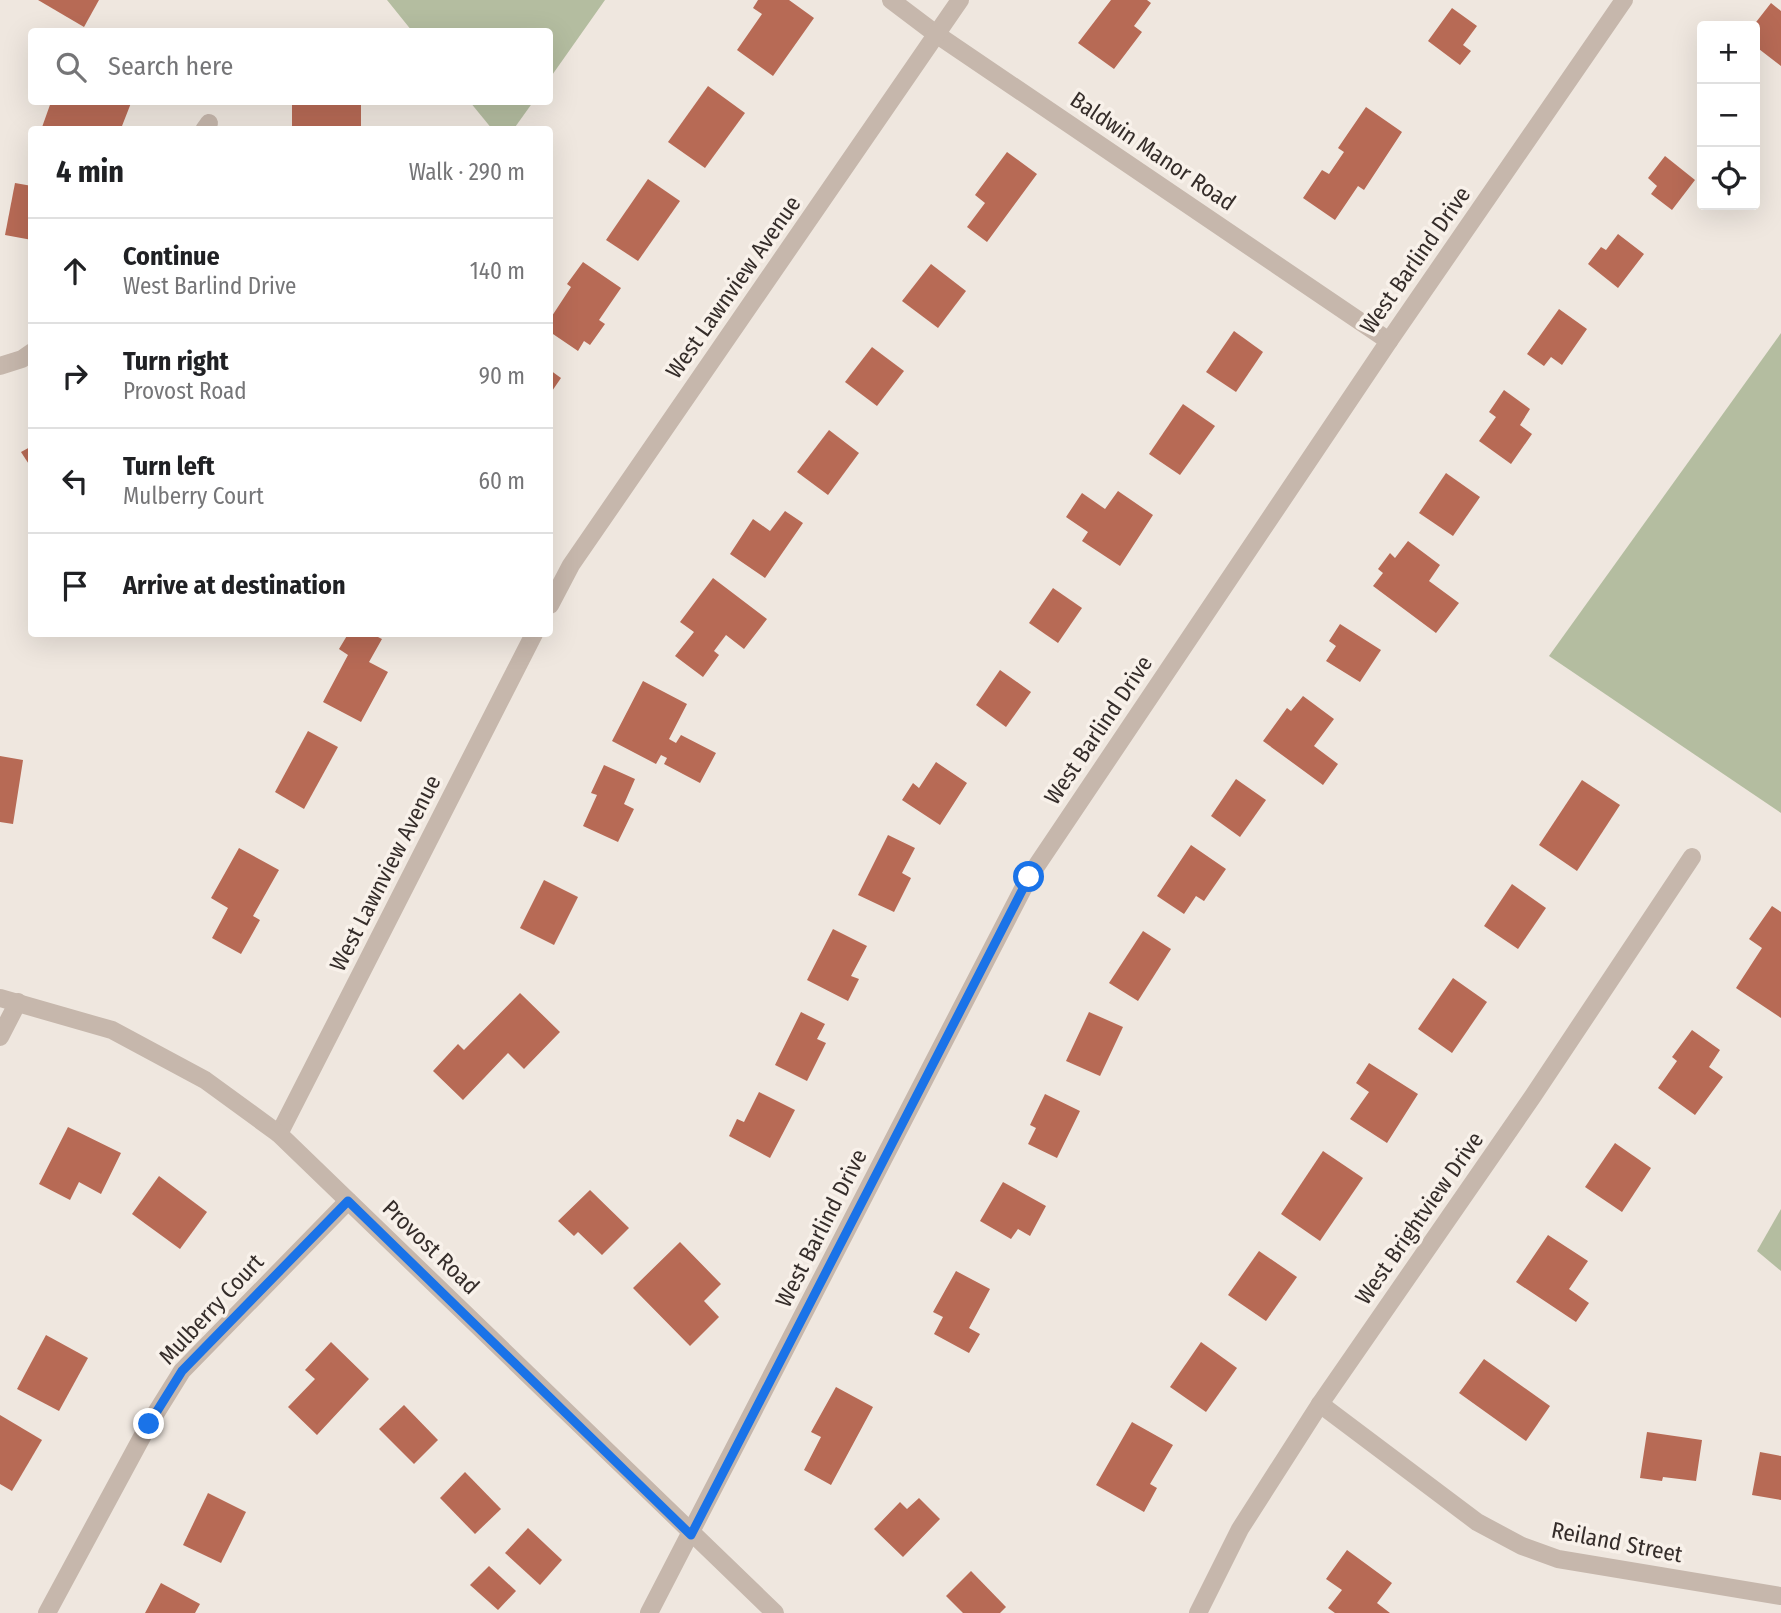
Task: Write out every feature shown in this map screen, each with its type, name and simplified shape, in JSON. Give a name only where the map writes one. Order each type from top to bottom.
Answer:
[{"type":"street","name":"Baldwin Manor Road","points":[[891,0],[936,34],[1389,341]]},
{"type":"street","name":"West Lawnview Avenue","points":[[553,599],[571,565],[960,0]]},
{"type":"street","name":"West Barlind Drive","points":[[649,1613],[1029,877],[1389,341],[1624,0]]},
{"type":"street","points":[[0,366],[28,355]]},
{"type":"street","name":"West Lawnview Avenue","points":[[279,1134],[532,637]]},
{"type":"street","name":"West Brightview Drive","points":[[1198,1613],[1240,1529],[1320,1404],[1533,1096],[1692,857]]},
{"type":"street","name":"Provost Road","points":[[0,998],[112,1030],[205,1080],[279,1134],[691,1535],[775,1613]]},
{"type":"street","points":[[0,1037],[18,1002]]},
{"type":"street","name":"Mulberry Court","points":[[47,1613],[149,1424],[182,1371],[348,1201]]},
{"type":"street","name":"Reiland Street","points":[[1320,1404],[1477,1522],[1522,1546],[1558,1559],[1781,1596]]},
{"type":"green space","points":[[387,0],[605,0],[553,74],[553,28],[410,28]]},
{"type":"green space","points":[[472,105],[531,105],[516,126],[490,126]]},
{"type":"green space","points":[[1781,333],[1781,813],[1549,656]]},
{"type":"green space","points":[[1781,1209],[1781,1271],[1757,1251]]},
{"type":"building","points":[[38,0],[99,0],[84,27]]},
{"type":"building","points":[[758,0],[789,0],[814,18],[773,76],[737,50],[762,14],[753,8]]},
{"type":"building","points":[[1111,0],[1147,0],[1151,3],[1134,26],[1142,32],[1114,69],[1078,43]]},
{"type":"building","points":[[1771,3],[1781,11],[1781,66],[1760,50],[1760,21],[1757,21]]},
{"type":"building","points":[[1452,8],[1477,26],[1463,45],[1471,51],[1460,65],[1428,41]]},
{"type":"building","points":[[708,86],[745,113],[705,168],[668,142]]},
{"type":"building","points":[[50,105],[130,105],[122,126],[42,126]]},
{"type":"building","points":[[292,105],[361,105],[361,126],[292,126]]},
{"type":"building","points":[[1366,107],[1402,132],[1364,190],[1358,186],[1335,220],[1303,198],[1322,170],[1329,174],[1344,152],[1338,148]]},
{"type":"building","points":[[1007,152],[1037,174],[987,242],[967,227],[985,203],[975,195]]},
{"type":"building","points":[[1665,156],[1695,180],[1672,210],[1651,194],[1657,186],[1648,178]]},
{"type":"building","points":[[648,179],[680,201],[638,261],[606,240]]},
{"type":"building","points":[[15,183],[28,185],[28,239],[5,235]]},
{"type":"building","points":[[1618,234],[1644,254],[1618,288],[1588,264],[1601,247],[1606,250]]},
{"type":"building","points":[[583,262],[621,288],[599,320],[605,324],[590,345],[584,341],[578,351],[553,334],[553,314],[571,287],[567,284]]},
{"type":"building","points":[[931,264],[966,291],[938,328],[902,301]]},
{"type":"building","points":[[1559,309],[1587,329],[1562,365],[1551,357],[1544,366],[1527,354]]},
{"type":"building","points":[[1234,331],[1263,352],[1236,392],[1206,372]]},
{"type":"building","points":[[872,347],[904,371],[877,406],[845,382]]},
{"type":"building","points":[[553,372],[561,378],[553,390]]},
{"type":"building","points":[[1504,390],[1530,409],[1520,425],[1532,434],[1511,464],[1479,441],[1496,417],[1489,412]]},
{"type":"building","points":[[1183,404],[1215,426],[1180,475],[1149,454]]},
{"type":"building","points":[[829,430],[859,453],[828,495],[797,472]]},
{"type":"building","points":[[28,448],[28,463],[21,452]]},
{"type":"building","points":[[1446,473],[1480,497],[1453,536],[1419,513]]},
{"type":"building","points":[[1118,491],[1153,515],[1120,566],[1082,541],[1088,532],[1066,517],[1082,493],[1105,509]]},
{"type":"building","points":[[785,511],[803,523],[765,578],[730,554],[753,519],[770,531]]},
{"type":"building","points":[[1408,541],[1440,565],[1429,581],[1459,603],[1436,633],[1373,586],[1383,573],[1378,569],[1390,553],[1395,558]]},
{"type":"building","points":[[713,578],[767,619],[744,649],[726,635],[714,651],[719,655],[703,677],[675,656],[694,632],[680,622]]},
{"type":"building","points":[[1053,588],[1082,608],[1058,643],[1029,623]]},
{"type":"building","points":[[1340,624],[1381,650],[1360,682],[1326,661],[1336,646],[1329,641]]},
{"type":"building","points":[[346,637],[382,639],[369,662],[388,672],[361,722],[323,702],[348,655],[339,649]]},
{"type":"building","points":[[1000,670],[1031,692],[1006,727],[976,705]]},
{"type":"building","points":[[643,681],[687,704],[669,739],[676,743],[681,735],[716,753],[700,783],[664,764],[667,758],[661,755],[656,764],[612,741]]},
{"type":"building","points":[[1303,696],[1334,719],[1314,746],[1338,764],[1323,785],[1263,741],[1287,708],[1291,711]]},
{"type":"building","points":[[308,731],[338,747],[304,809],[275,792]]},
{"type":"building","points":[[0,756],[23,760],[13,824],[0,822]]},
{"type":"building","points":[[936,762],[967,783],[940,825],[902,800],[913,783],[919,788]]},
{"type":"building","points":[[604,765],[635,779],[624,804],[634,809],[618,842],[583,826],[597,795],[591,793]]},
{"type":"building","points":[[1236,779],[1266,800],[1240,837],[1211,816]]},
{"type":"building","points":[[1582,780],[1620,805],[1577,871],[1539,845]]},
{"type":"building","points":[[888,835],[915,848],[902,873],[911,878],[894,912],[858,895]]},
{"type":"building","points":[[1191,845],[1226,869],[1204,901],[1196,896],[1184,914],[1157,896]]},
{"type":"building","points":[[239,848],[279,870],[253,916],[260,920],[241,954],[212,938],[228,908],[211,898]]},
{"type":"building","points":[[544,880],[578,897],[554,945],[520,928]]},
{"type":"building","points":[[1512,884],[1546,908],[1518,949],[1484,926]]},
{"type":"building","points":[[1772,906],[1781,912],[1781,1018],[1736,988],[1762,948],[1749,939]]},
{"type":"building","points":[[833,929],[867,946],[851,976],[859,979],[848,1001],[807,980]]},
{"type":"building","points":[[1143,931],[1171,949],[1138,1001],[1109,983]]},
{"type":"building","points":[[1453,978],[1487,1002],[1452,1053],[1418,1029]]},
{"type":"building","points":[[520,993],[560,1032],[524,1069],[508,1053],[463,1100],[433,1071],[458,1044],[464,1050]]},
{"type":"building","points":[[801,1012],[825,1024],[817,1039],[826,1043],[807,1081],[775,1065]]},
{"type":"building","points":[[1089,1012],[1123,1027],[1100,1076],[1066,1061]]},
{"type":"building","points":[[1692,1030],[1720,1050],[1709,1067],[1723,1077],[1695,1115],[1658,1088],[1677,1061],[1672,1057]]},
{"type":"building","points":[[1369,1063],[1418,1094],[1387,1143],[1350,1119],[1369,1092],[1356,1083]]},
{"type":"building","points":[[759,1092],[795,1110],[770,1158],[729,1136],[737,1119],[744,1122]]},
{"type":"building","points":[[1045,1094],[1080,1111],[1057,1158],[1028,1144],[1036,1128],[1030,1125]]},
{"type":"building","points":[[68,1127],[121,1153],[101,1194],[79,1182],[70,1200],[39,1184]]},
{"type":"building","points":[[1615,1143],[1651,1168],[1622,1212],[1585,1187]]},
{"type":"building","points":[[1323,1151],[1363,1178],[1320,1241],[1281,1214]]},
{"type":"building","points":[[159,1176],[207,1212],[180,1249],[132,1214]]},
{"type":"building","points":[[1003,1182],[1046,1206],[1030,1236],[1018,1229],[1011,1239],[980,1221]]},
{"type":"building","points":[[590,1190],[629,1228],[602,1255],[578,1232],[574,1236],[558,1221]]},
{"type":"building","points":[[1548,1235],[1588,1261],[1569,1289],[1589,1303],[1576,1322],[1516,1282]]},
{"type":"building","points":[[680,1242],[721,1284],[704,1301],[719,1317],[690,1346],[633,1288]]},
{"type":"building","points":[[1259,1251],[1297,1277],[1266,1321],[1228,1295]]},
{"type":"building","points":[[956,1271],[990,1289],[969,1328],[980,1334],[969,1353],[934,1334],[943,1317],[933,1312]]},
{"type":"building","points":[[46,1335],[88,1358],[59,1411],[17,1389]]},
{"type":"building","points":[[331,1342],[369,1379],[317,1435],[288,1407],[315,1379],[305,1370]]},
{"type":"building","points":[[1201,1342],[1237,1368],[1206,1412],[1170,1387]]},
{"type":"building","points":[[1484,1359],[1550,1406],[1526,1441],[1459,1393]]},
{"type":"building","points":[[836,1387],[873,1407],[831,1485],[804,1470],[821,1437],[811,1432]]},
{"type":"building","points":[[404,1405],[438,1440],[414,1464],[379,1429]]},
{"type":"building","points":[[0,1415],[42,1440],[12,1491],[0,1484]]},
{"type":"building","points":[[1132,1422],[1173,1445],[1150,1484],[1157,1488],[1144,1512],[1096,1485]]},
{"type":"building","points":[[1647,1432],[1702,1440],[1696,1481],[1663,1477],[1662,1481],[1640,1478]]},
{"type":"building","points":[[1760,1452],[1781,1456],[1781,1500],[1752,1495]]},
{"type":"building","points":[[465,1472],[501,1509],[475,1534],[440,1498]]},
{"type":"building","points":[[208,1493],[246,1512],[221,1563],[183,1545]]},
{"type":"building","points":[[919,1498],[940,1519],[903,1557],[874,1529],[900,1502],[907,1509]]},
{"type":"building","points":[[528,1528],[562,1560],[540,1585],[505,1553]]},
{"type":"building","points":[[1347,1550],[1392,1583],[1377,1603],[1390,1613],[1335,1613],[1328,1608],[1342,1590],[1326,1579]]},
{"type":"building","points":[[489,1566],[516,1591],[498,1610],[470,1585]]},
{"type":"building","points":[[971,1571],[1006,1607],[1000,1613],[963,1613],[946,1596]]},
{"type":"building","points":[[161,1583],[200,1604],[195,1613],[145,1613]]},
{"type":"route","points":[[149,1424],[182,1371],[348,1201],[691,1535],[1029,877]]}]
